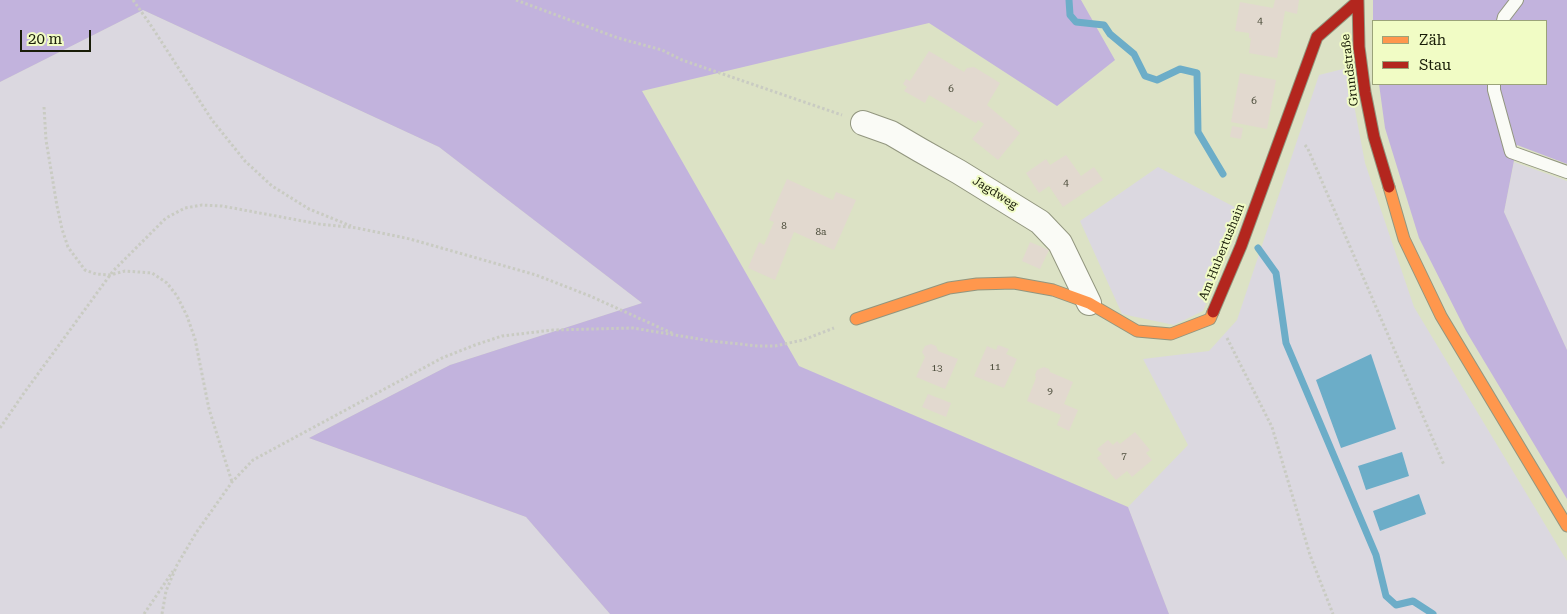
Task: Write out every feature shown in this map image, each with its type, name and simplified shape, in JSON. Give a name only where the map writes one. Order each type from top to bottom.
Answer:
[{"type":"street","name":"Am Hubertushain","points":[[856,319],[949,288],[977,284],[1014,283],[1053,290],[1089,303],[1136,331],[1171,334],[1210,319],[1241,246],[1317,37],[1358,0]]},
{"type":"street","name":"Grundstraße","points":[[1358,0],[1359,47],[1365,92],[1374,137],[1404,239],[1437,308],[1567,526]]},
{"type":"street","name":"Jagdweg","points":[[863,124],[891,134],[928,154],[1040,222],[1060,243],[1089,303]]},
{"type":"lane","points":[[1503,20],[1518,0]]},
{"type":"lane","points":[[1494,85],[1511,152],[1567,172]]},
{"type":"path","points":[[133,0],[212,120],[245,161],[272,186],[309,209],[356,228]]},
{"type":"path","points":[[516,0],[618,38],[662,50],[682,60],[863,124]]},
{"type":"path","points":[[44,107],[46,140],[57,206],[68,247],[85,270],[96,274],[110,275],[125,271],[152,273],[166,283],[177,296],[187,316],[195,339],[209,409],[232,482]]},
{"type":"path","points":[[1287,120],[1308,149],[1444,465]]},
{"type":"path","points":[[0,428],[110,275],[166,218],[186,208],[202,205],[222,206],[410,239],[536,275],[590,296],[680,336]]},
{"type":"path","points":[[144,614],[196,533],[232,482],[253,460],[442,358],[475,345],[509,335],[552,330],[633,328],[758,346],[775,346],[803,340],[856,319]]},
{"type":"path","points":[[1210,319],[1229,340],[1272,427],[1310,555],[1333,614]]},
{"type":"path","points":[[162,614],[166,591],[177,565]]},
{"type":"shaded area","points":[[0,0],[1081,0],[1115,60],[1057,106],[929,23],[642,91],[799,366],[1128,507],[1169,614],[610,614],[526,517],[309,438],[450,365],[642,303],[439,147],[143,10],[0,82]]},
{"type":"shaded area","points":[[1373,0],[1567,0],[1567,164],[1517,145],[1504,212],[1567,350],[1567,499],[1466,331],[1419,238],[1385,128],[1379,85],[1547,85],[1547,20],[1373,20]]},
{"type":"shaded area","points":[[143,10],[439,147],[642,303],[450,365],[309,438],[526,517],[610,614],[0,614],[0,82]]},
{"type":"shaded area","points":[[1347,68],[1365,163],[1414,307],[1567,561],[1567,614],[1169,614],[1128,507],[1188,445],[1143,359],[1209,351],[1237,320],[1319,75]]},
{"type":"shaded area","points":[[1514,162],[1567,181],[1567,350],[1504,212]]},
{"type":"shaded area","points":[[1158,167],[1244,212],[1203,311],[1174,325],[1122,314],[1080,221]]},
{"type":"water","points":[[1371,354],[1396,429],[1341,448],[1316,380]]},
{"type":"water","points":[[1402,452],[1409,476],[1366,490],[1358,466]]},
{"type":"water","points":[[1419,494],[1426,514],[1380,531],[1373,511]]},
{"type":"building","points":[[1275,0],[1299,0],[1297,14],[1285,11],[1277,58],[1249,53],[1251,38],[1249,38],[1249,33],[1235,31],[1240,2],[1273,8]]},
{"type":"building","points":[[929,51],[964,72],[967,68],[974,67],[1000,83],[987,105],[1020,133],[998,160],[972,139],[984,124],[978,120],[976,123],[929,95],[925,103],[904,91],[907,87],[903,84],[906,79],[910,81]]},
{"type":"building","points":[[1240,73],[1276,80],[1267,129],[1231,122]]},
{"type":"building","points":[[1232,126],[1243,128],[1241,139],[1230,137]]},
{"type":"building","points":[[1066,155],[1081,176],[1094,167],[1103,180],[1063,207],[1049,186],[1039,193],[1026,173],[1046,159],[1050,165]]},
{"type":"building","points":[[787,179],[833,200],[836,192],[856,200],[834,250],[794,232],[775,280],[748,268],[759,242],[764,245],[774,222],[769,220]]},
{"type":"building","points":[[1030,242],[1049,250],[1040,269],[1022,261]]},
{"type":"building","points":[[931,344],[936,346],[938,351],[958,359],[945,389],[916,377],[925,357],[922,352],[925,346]]},
{"type":"building","points":[[998,345],[1009,349],[1006,354],[1017,359],[1004,388],[974,376],[987,346],[996,350]]},
{"type":"building","points":[[1044,367],[1049,369],[1050,372],[1073,382],[1064,404],[1078,410],[1069,431],[1057,425],[1061,415],[1027,401],[1036,378],[1037,370]]},
{"type":"building","points":[[928,394],[951,403],[946,417],[922,407]]},
{"type":"building","points":[[1135,432],[1150,450],[1146,453],[1152,460],[1132,477],[1127,471],[1116,480],[1097,458],[1102,454],[1097,449],[1108,440],[1113,445],[1117,441],[1120,444]]},
{"type":"waterway","points":[[1069,0],[1070,15],[1076,22],[1104,25],[1110,34],[1134,54],[1145,76],[1157,80],[1180,69],[1197,73],[1198,132],[1223,174]]},
{"type":"waterway","points":[[1258,248],[1276,273],[1286,343],[1376,555],[1386,596],[1396,605],[1413,601],[1433,614]]},
{"type":"traffic: slow","points":[[1389,187],[1404,239],[1441,316],[1567,526]]},
{"type":"traffic: slow","points":[[856,319],[949,288],[977,284],[1014,283],[1053,290],[1089,303],[1137,331],[1171,334],[1210,319],[1213,312]]},
{"type":"traffic: jam","points":[[1358,0],[1359,47],[1365,92],[1374,137],[1389,187]]},
{"type":"traffic: jam","points":[[1213,312],[1241,246],[1317,37],[1358,1]]}]
